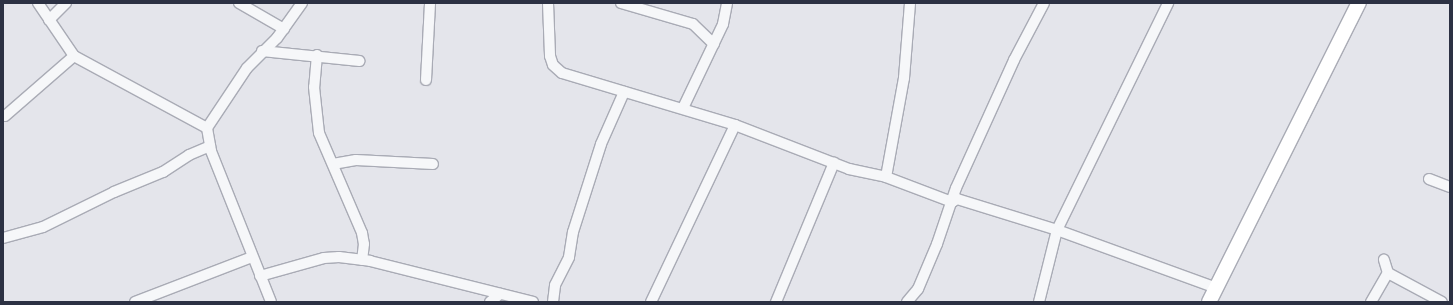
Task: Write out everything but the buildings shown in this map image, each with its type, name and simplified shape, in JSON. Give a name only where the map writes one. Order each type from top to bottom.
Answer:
[{"type":"street","points":[[38,3],[74,56],[207,128]]},
{"type":"street","points":[[49,20],[66,3]]},
{"type":"street","points":[[239,3],[284,29]]},
{"type":"street","points":[[271,302],[252,258],[210,146],[207,128],[262,51],[284,29],[302,3]]},
{"type":"street","points":[[426,80],[430,3]]},
{"type":"street","points":[[548,3],[550,56],[553,65],[562,73],[683,108],[735,125],[834,163],[886,177],[952,202]]},
{"type":"street","points":[[621,3],[694,24],[714,44]]},
{"type":"street","points":[[683,108],[714,44],[728,3]]},
{"type":"street","points":[[886,177],[904,78],[910,3]]},
{"type":"street","points":[[907,302],[918,289],[952,202],[1014,60],[1044,3]]},
{"type":"street","points":[[1039,302],[1057,230],[1168,3]]},
{"type":"street","points":[[1209,302],[1359,3]]},
{"type":"street","points":[[262,51],[317,55],[359,62]]},
{"type":"street","points":[[317,55],[314,87],[315,111],[319,133],[362,233],[364,244],[362,260]]},
{"type":"street","points":[[4,116],[74,56]]},
{"type":"street","points":[[553,302],[555,285],[568,257],[573,232],[601,144],[624,92]]},
{"type":"street","points":[[652,302],[735,125]]},
{"type":"street","points":[[3,238],[43,227],[114,192],[152,178],[189,155],[210,146]]},
{"type":"street","points":[[333,164],[356,160],[434,164]]},
{"type":"street","points":[[776,302],[834,163]]},
{"type":"street","points":[[1428,179],[1450,187]]},
{"type":"street","points":[[952,202],[957,199],[1057,230],[1216,288]]},
{"type":"street","points":[[138,301],[252,258]]},
{"type":"street","points":[[260,276],[324,258],[362,260],[533,302]]},
{"type":"street","points":[[1384,260],[1388,273],[1442,302]]},
{"type":"street","points":[[1371,302],[1388,273]]},
{"type":"street","points":[[490,302],[500,294]]}]
